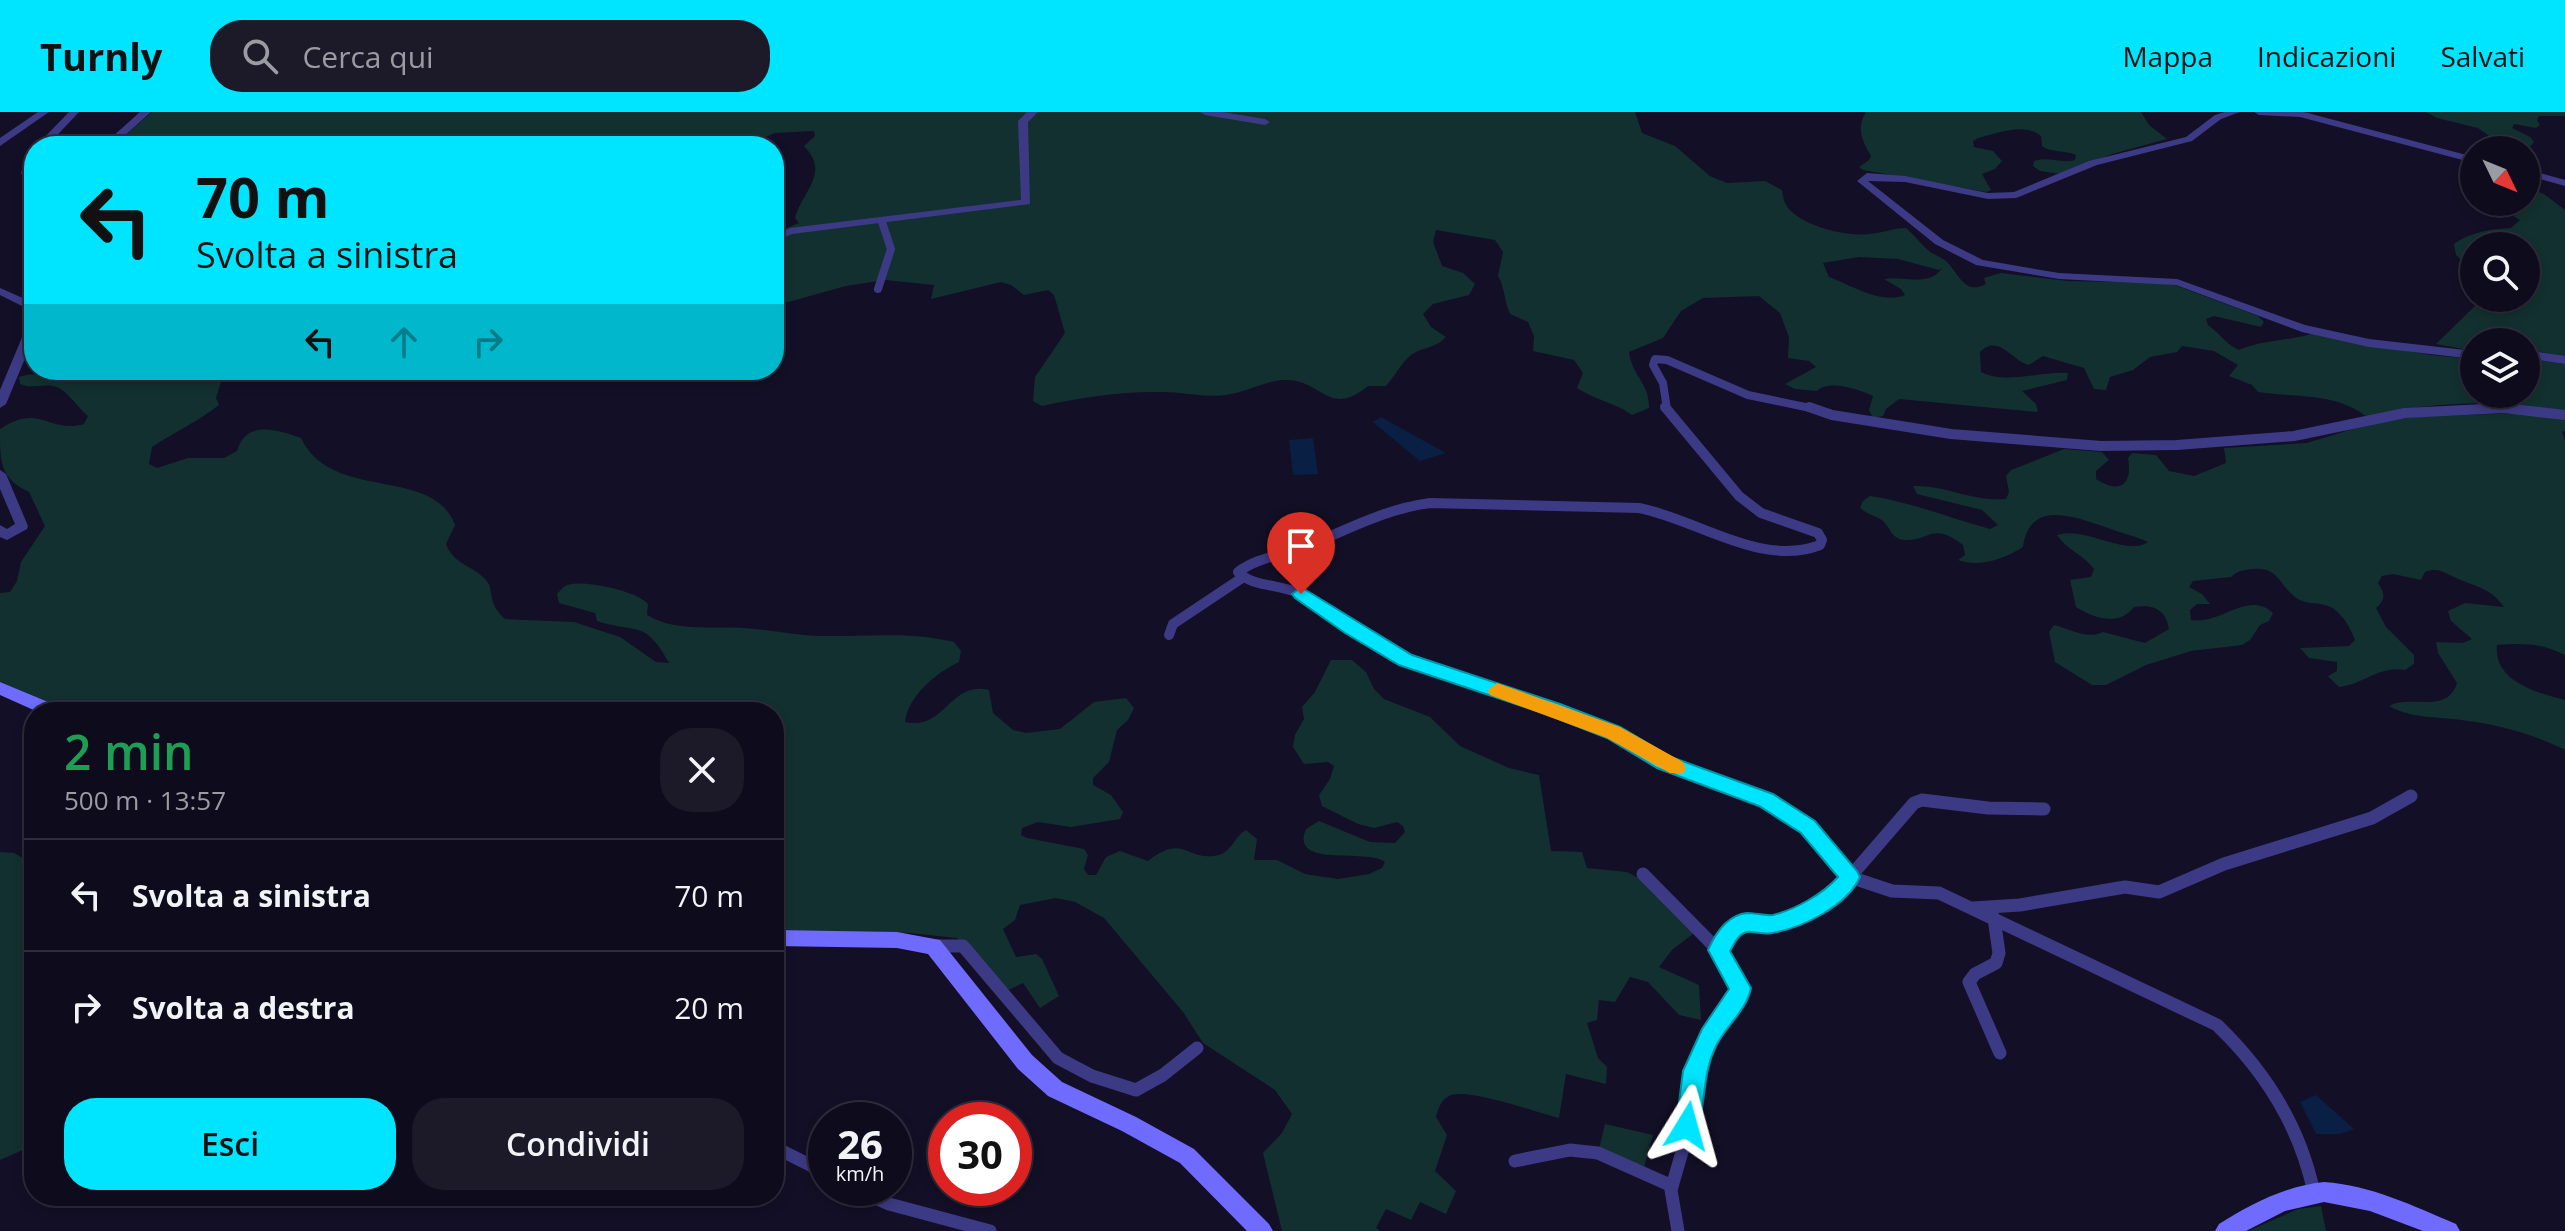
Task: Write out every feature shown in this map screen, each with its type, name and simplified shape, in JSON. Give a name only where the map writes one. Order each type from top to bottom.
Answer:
[{"type":"main road","points":[[0,688],[32,702]]},
{"type":"main road","points":[[784,938],[897,940],[933,946],[1025,1062],[1055,1089],[1187,1156],[1262,1231]]},
{"type":"main road","points":[[2226,1231],[2279,1203],[2314,1193],[2342,1194],[2449,1231]]},
{"type":"street","points":[[0,143],[44,112]]},
{"type":"street","points":[[51,136],[74,112]]},
{"type":"street","points":[[118,136],[146,112]]},
{"type":"street","points":[[784,234],[1026,202],[1023,121],[1033,112]]},
{"type":"street","points":[[1205,112],[1265,122]]},
{"type":"street","points":[[2235,112],[2218,117],[2189,139],[2093,163],[2016,195],[1988,196],[1887,176],[1867,176],[1862,181],[1939,242],[1980,263],[2059,276],[2177,282],[2302,328],[2369,343],[2460,353]]},
{"type":"street","points":[[2259,112],[2300,114],[2460,156]]},
{"type":"street","points":[[2540,176],[2565,183]]},
{"type":"street","points":[[878,289],[893,257],[891,238],[882,222]]},
{"type":"street","points":[[0,291],[24,302]]},
{"type":"street","points":[[0,404],[24,346]]},
{"type":"street","points":[[2540,356],[2565,360]]},
{"type":"street","points":[[1242,578],[1238,572],[1250,563],[1306,546],[1402,507],[1430,503],[1639,508],[1672,515],[1750,545],[1801,551],[1820,545],[1822,540],[1818,533],[1761,513],[1739,496],[1665,407],[1663,383],[1653,365],[1655,359],[1667,360],[1748,395],[1801,404],[1832,415],[1951,434],[2101,446],[2177,445],[2294,436],[2405,413],[2504,408],[2565,415]]},
{"type":"street","points":[[0,474],[22,526],[7,535],[0,530]]},
{"type":"street","points":[[1169,635],[1173,624],[1242,578],[1284,586],[1405,660],[1553,709],[1613,733],[1664,762],[1766,800],[1808,827],[1850,877],[1892,891],[1939,893],[2217,1025],[2252,1063],[2285,1111],[2305,1152],[2314,1193]]},
{"type":"street","points":[[1973,908],[2020,905],[2125,887],[2159,892],[2224,864],[2372,818],[2411,796]]},
{"type":"street","points":[[1718,950],[1732,929],[1746,923],[1768,925],[1790,920],[1838,892],[1914,803],[1922,800],[1988,808],[2044,809]]},
{"type":"street","points":[[1643,874],[1718,950],[1740,988],[1738,999],[1709,1036],[1694,1071],[1684,1145],[1672,1186],[1678,1231]]},
{"type":"street","points":[[1994,918],[1999,953],[1996,963],[1975,974],[1969,982],[2000,1053]]},
{"type":"street","points":[[933,946],[963,946],[1058,1058],[1092,1076],[1136,1090],[1163,1075],[1197,1048]]},
{"type":"street","points":[[1515,1161],[1570,1150],[1598,1153],[1672,1186]]},
{"type":"street","points":[[784,1152],[808,1164]]},
{"type":"street","points":[[896,1206],[990,1231]]},
{"type":"green space","points":[[152,112],[1635,112],[1642,133],[1675,146],[1710,176],[1727,183],[1765,181],[1782,190],[1792,212],[1829,230],[1860,235],[1906,228],[1972,287],[1986,284],[1984,278],[2001,273],[2068,281],[2169,283],[2258,316],[2264,322],[2261,327],[2214,316],[2206,319],[2208,325],[2239,350],[2311,334],[2460,358],[2460,404],[2367,417],[2342,403],[2315,397],[2258,392],[2252,385],[2229,376],[2238,365],[2214,351],[2182,346],[2177,352],[2150,357],[2133,370],[2110,377],[2106,390],[2094,389],[2084,368],[2043,356],[2029,365],[1993,345],[1980,352],[1981,372],[2013,378],[2068,373],[2067,380],[2022,391],[2036,404],[2038,412],[1899,399],[1886,409],[1883,416],[1873,418],[1869,410],[1873,396],[1867,393],[1836,385],[1817,391],[1795,389],[1785,384],[1816,367],[1809,361],[1788,358],[1789,337],[1780,313],[1759,296],[1703,298],[1681,311],[1663,338],[1629,352],[1649,400],[1649,408],[1632,415],[1577,388],[1583,373],[1574,360],[1533,351],[1534,336],[1528,322],[1510,314],[1508,309],[1498,276],[1503,252],[1495,240],[1436,230],[1433,242],[1442,266],[1463,273],[1475,284],[1469,295],[1433,304],[1423,314],[1431,327],[1446,337],[1411,355],[1386,386],[1368,386],[1343,399],[1325,395],[1297,381],[1284,380],[1225,395],[1134,392],[1042,406],[1033,401],[1035,377],[1065,333],[1054,295],[1048,290],[1024,295],[1001,282],[931,299],[934,285],[885,280],[846,286],[784,303],[784,229],[799,223],[795,218],[813,181],[815,165],[804,146],[815,136],[814,131],[768,136],[124,136]],"holes":[[[1859,257],[1898,259],[1939,270],[1942,268],[1930,278],[1884,279],[1905,295],[1887,298],[1829,277],[1823,263]]]},
{"type":"green space","points":[[1866,112],[2141,112],[2149,125],[2167,139],[2112,154],[2060,174],[2040,171],[2033,166],[2034,161],[2070,161],[2075,160],[2076,155],[2042,146],[2041,136],[2034,132],[2019,129],[1978,138],[1973,141],[1974,147],[1993,151],[2002,161],[1995,169],[1982,174],[1991,190],[1987,192],[1863,170],[1859,167],[1871,156],[1861,134],[1861,123]]},
{"type":"green space","points":[[2426,112],[2565,112],[2565,116],[2539,116],[2537,120],[2540,125],[2536,128],[2514,124],[2512,128],[2528,136],[2489,136],[2478,128],[2437,118]]},
{"type":"green space","points":[[2540,192],[2565,210],[2565,357],[2540,352],[2540,328],[2460,328],[2460,348],[2436,344],[2469,312],[2540,312],[2540,232],[2481,232],[2511,228],[2520,220],[2513,216],[2540,216]]},
{"type":"green space","points":[[2460,241],[2460,259],[2456,255],[2454,244]]},
{"type":"green space","points":[[2540,360],[2565,364],[2565,412],[2542,408]]},
{"type":"green space","points":[[24,376],[24,380],[224,380],[216,398],[219,405],[152,447],[149,464],[157,468],[188,458],[224,458],[237,451],[241,441],[255,431],[273,430],[301,438],[316,458],[335,471],[426,495],[443,507],[455,525],[446,544],[449,551],[485,579],[495,607],[505,619],[574,622],[620,637],[656,662],[669,663],[653,640],[639,630],[597,621],[595,613],[559,603],[557,594],[564,587],[585,584],[610,587],[633,595],[648,604],[647,615],[682,626],[744,628],[818,636],[903,636],[954,642],[961,651],[959,662],[924,686],[911,703],[905,722],[918,723],[930,719],[965,692],[976,689],[989,690],[993,713],[1013,730],[1026,733],[1060,729],[1094,702],[1126,698],[1134,708],[1128,720],[1117,730],[1109,762],[1093,778],[1093,785],[1111,795],[1123,812],[1120,819],[1071,827],[1038,822],[1022,828],[1021,835],[1027,838],[1084,849],[1088,855],[1084,869],[1088,875],[1096,875],[1106,857],[1120,851],[1148,861],[1160,853],[1178,848],[1199,855],[1219,855],[1227,851],[1246,830],[1257,839],[1254,860],[1277,860],[1305,874],[1338,879],[1369,874],[1382,868],[1385,862],[1375,858],[1319,853],[1308,849],[1304,841],[1306,829],[1319,821],[1370,842],[1395,843],[1405,832],[1397,822],[1374,828],[1358,824],[1322,806],[1319,795],[1330,779],[1334,766],[1328,762],[1304,764],[1293,747],[1295,735],[1304,719],[1302,707],[1315,692],[1331,660],[1352,660],[1366,672],[1374,689],[1384,699],[1430,717],[1460,746],[1509,768],[1539,775],[1551,851],[1582,852],[1587,868],[1627,872],[1640,879],[1694,933],[1672,950],[1659,967],[1699,985],[1701,1020],[1679,1015],[1648,982],[1630,977],[1615,1002],[1599,1000],[1597,1020],[1587,1023],[1598,1058],[1607,1067],[1606,1084],[1566,1074],[1559,1118],[1471,1095],[1449,1096],[1442,1102],[1436,1117],[1447,1135],[1435,1171],[1456,1191],[1446,1214],[1420,1202],[1411,1220],[1386,1209],[1376,1228],[1380,1231],[1282,1231],[1263,1153],[1282,1133],[1292,1114],[1275,1090],[1203,1043],[1183,1012],[1104,918],[1075,902],[1056,898],[1020,905],[1015,920],[1003,929],[1016,957],[1036,954],[1042,959],[1059,996],[1040,1008],[1023,983],[1000,994],[957,938],[910,933],[784,931],[784,702],[42,702],[0,682],[0,593],[10,592],[17,581],[21,562],[45,526],[29,492],[7,475],[0,451],[0,429],[25,418],[72,426],[84,424],[88,416],[58,387],[20,384],[19,377]]},
{"type":"green space","points":[[2521,413],[2565,418],[2565,431],[2562,432],[2565,440],[2565,655],[2540,646],[2515,644],[2497,645],[2498,657],[2502,668],[2519,683],[2565,700],[2565,750],[2505,728],[2458,719],[2418,716],[2389,706],[2437,701],[2452,693],[2457,683],[2438,653],[2436,642],[2463,643],[2472,639],[2451,621],[2448,611],[2465,603],[2504,607],[2485,590],[2443,572],[2425,572],[2421,580],[2393,574],[2382,576],[2378,583],[2383,596],[2376,608],[2386,627],[2414,655],[2414,664],[2405,670],[2380,672],[2339,687],[2328,676],[2337,671],[2337,662],[2309,658],[2300,648],[2349,646],[2355,640],[2344,620],[2328,606],[2298,599],[2269,571],[2254,569],[2231,577],[2193,581],[2189,587],[2202,594],[2210,604],[2197,604],[2190,610],[2191,620],[2213,618],[2254,605],[2273,613],[2250,640],[2242,645],[2191,651],[2146,665],[2106,685],[2092,685],[2055,662],[2049,632],[2054,625],[2085,634],[2103,632],[2145,643],[2169,629],[2162,612],[2147,606],[2134,607],[2114,619],[2098,617],[2076,607],[2070,580],[2091,577],[2094,569],[2057,535],[2080,534],[2129,546],[2148,542],[2071,517],[2045,516],[2035,521],[2027,531],[2023,547],[1991,561],[1974,563],[1958,560],[1965,555],[1963,545],[1953,538],[1938,533],[1913,540],[1900,539],[1882,520],[1860,508],[1870,496],[1990,529],[1998,525],[1982,510],[1917,494],[1913,486],[2006,499],[2009,492],[2006,476],[2011,470],[2064,449],[2102,452],[2109,460],[2096,471],[2096,479],[2118,486],[2126,481],[2128,458],[2132,453],[2156,455],[2169,471],[2194,476],[2226,463],[2224,448],[2307,443],[2369,424],[2413,417]]},
{"type":"green space","points":[[0,852],[14,853],[24,858],[24,1149],[0,1160]]},
{"type":"green space","points":[[1605,1124],[1653,1135],[1643,1171],[1598,1153]]},
{"type":"green space","points":[[2321,1206],[2326,1231],[2248,1231],[2298,1209]]},
{"type":"water","points":[[1381,417],[1446,453],[1420,461],[1373,422]]},
{"type":"water","points":[[1313,438],[1318,474],[1293,475],[1289,440]]},
{"type":"water","points":[[2316,1095],[2354,1129],[2340,1134],[2316,1134],[2300,1102]]},
{"type":"slow traffic","points":[[1497,690],[1613,733],[1677,768]]},
{"type":"route","points":[[1301,594],[1405,660],[1553,709],[1613,733],[1664,762],[1766,800],[1808,827],[1850,877],[1838,892],[1790,920],[1768,925],[1746,923],[1732,929],[1718,950],[1737,978],[1740,988],[1738,999],[1709,1036],[1694,1071],[1687,1126]]}]
